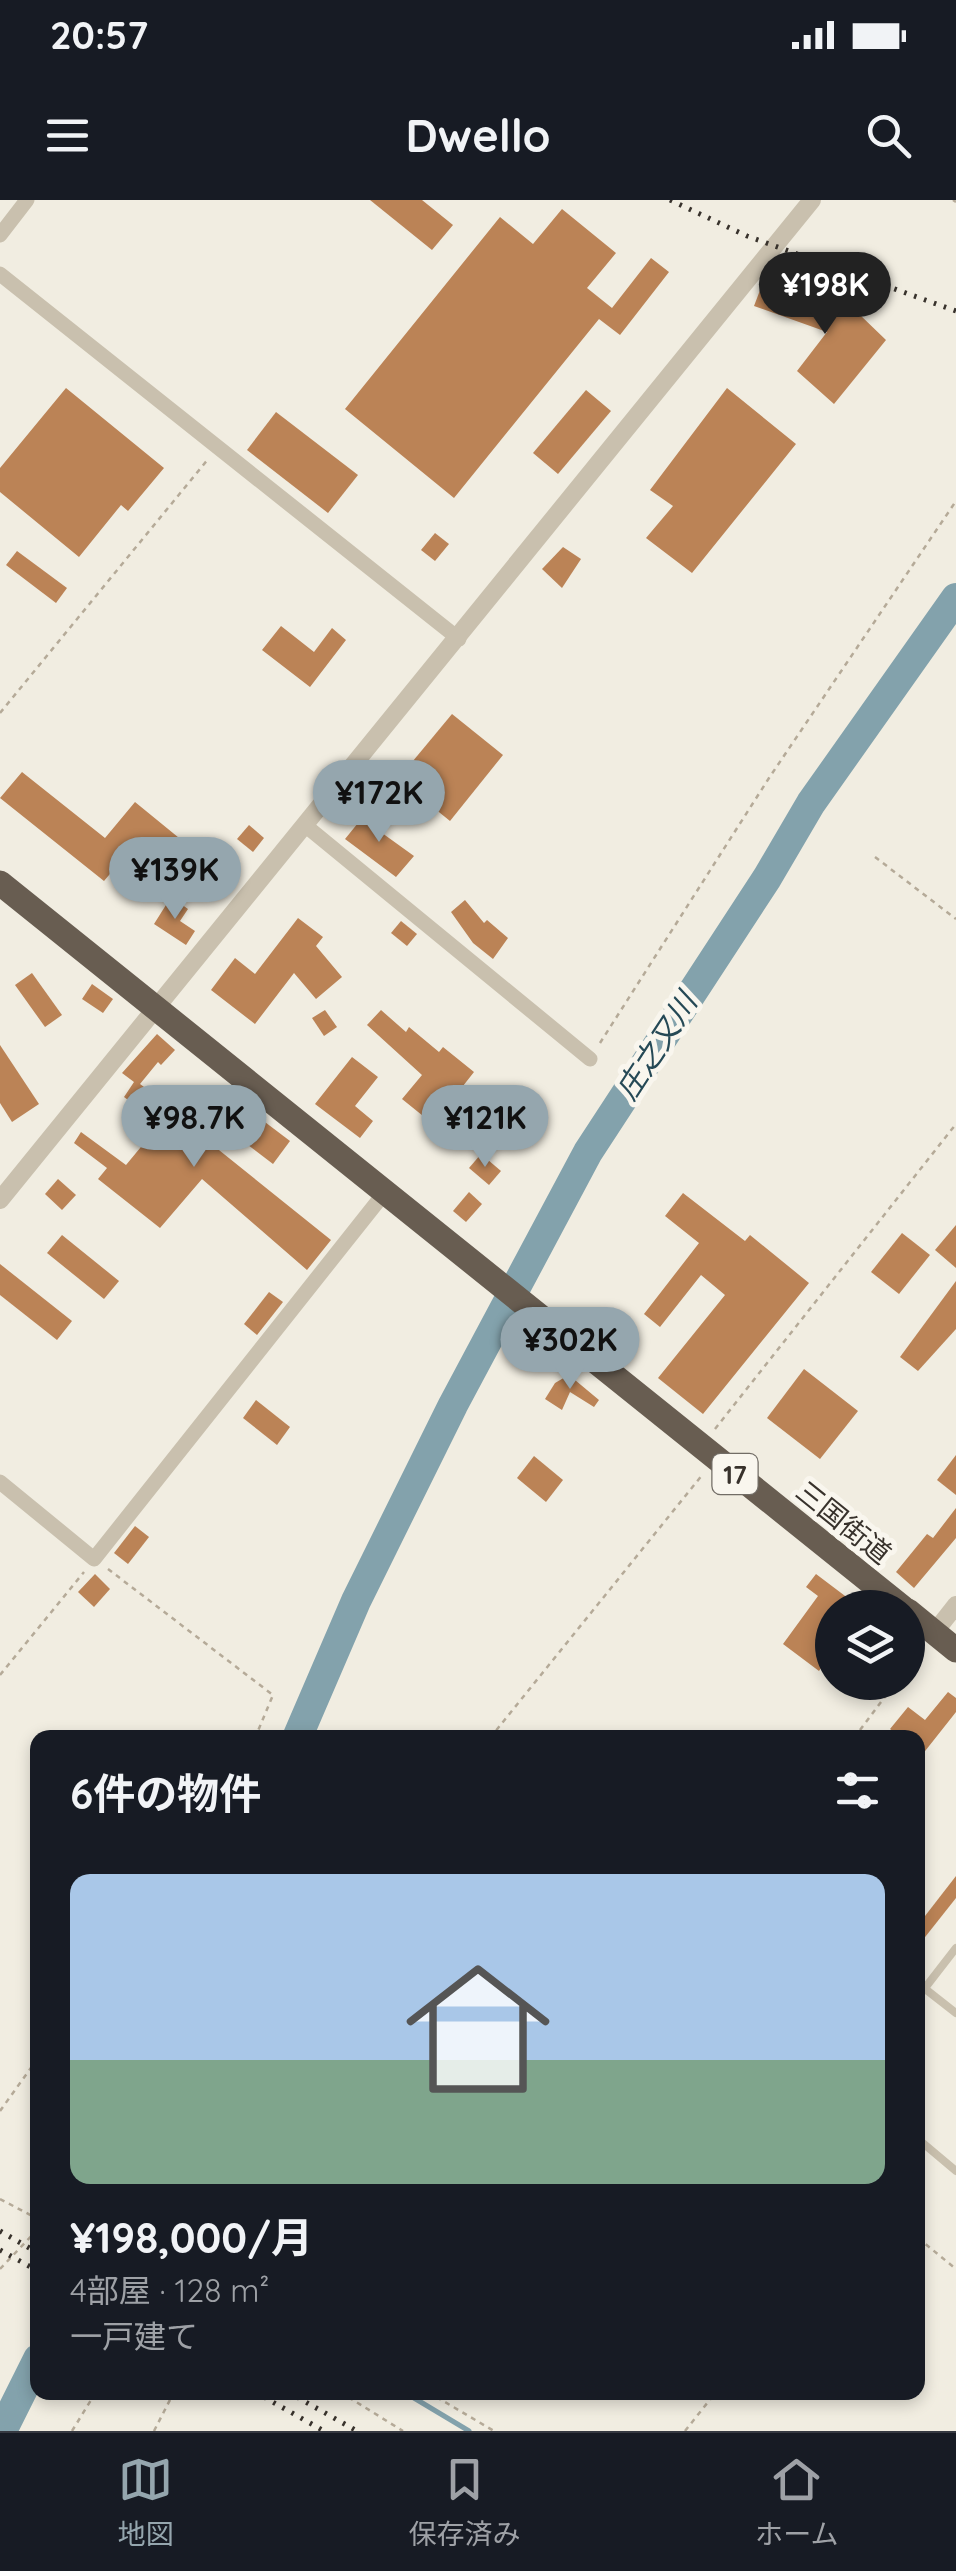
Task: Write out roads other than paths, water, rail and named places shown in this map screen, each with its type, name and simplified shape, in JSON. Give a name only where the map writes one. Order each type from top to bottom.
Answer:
[{"type":"highway","name":"三国街道","points":[[0,883],[881,1590]]},
{"type":"highway","name":"三国街道","points":[[925,1625],[956,1650]]},
{"type":"street","points":[[0,235],[27,200]]},
{"type":"street","points":[[0,1200],[812,200]]},
{"type":"street","points":[[0,274],[459,639]]},
{"type":"street","points":[[306,826],[590,1058]]},
{"type":"street","points":[[0,1482],[94,1559],[386,1191]]},
{"type":"street","points":[[934,1632],[956,1605]]},
{"type":"lane","points":[[925,1987],[956,1948]]},
{"type":"lane","points":[[925,1989],[956,2014]]},
{"type":"lane","points":[[925,2145],[956,2171]]},
{"type":"waterway","name":"庄之又川","points":[[300,1730],[356,1601],[453,1405],[588,1152],[767,878],[811,803],[956,598]]},
{"type":"waterway","name":"庄之又川","points":[[2,2431],[30,2375]]},
{"type":"waterway","points":[[417,2400],[469,2431]]},
{"type":"railway","points":[[670,200],[747,236],[956,311]]},
{"type":"railway","points":[[0,2231],[30,2248]]},
{"type":"railway","points":[[0,2250],[30,2267]]},
{"type":"railway","points":[[269,2400],[324,2431]]},
{"type":"railway","points":[[302,2400],[357,2431]]}]
